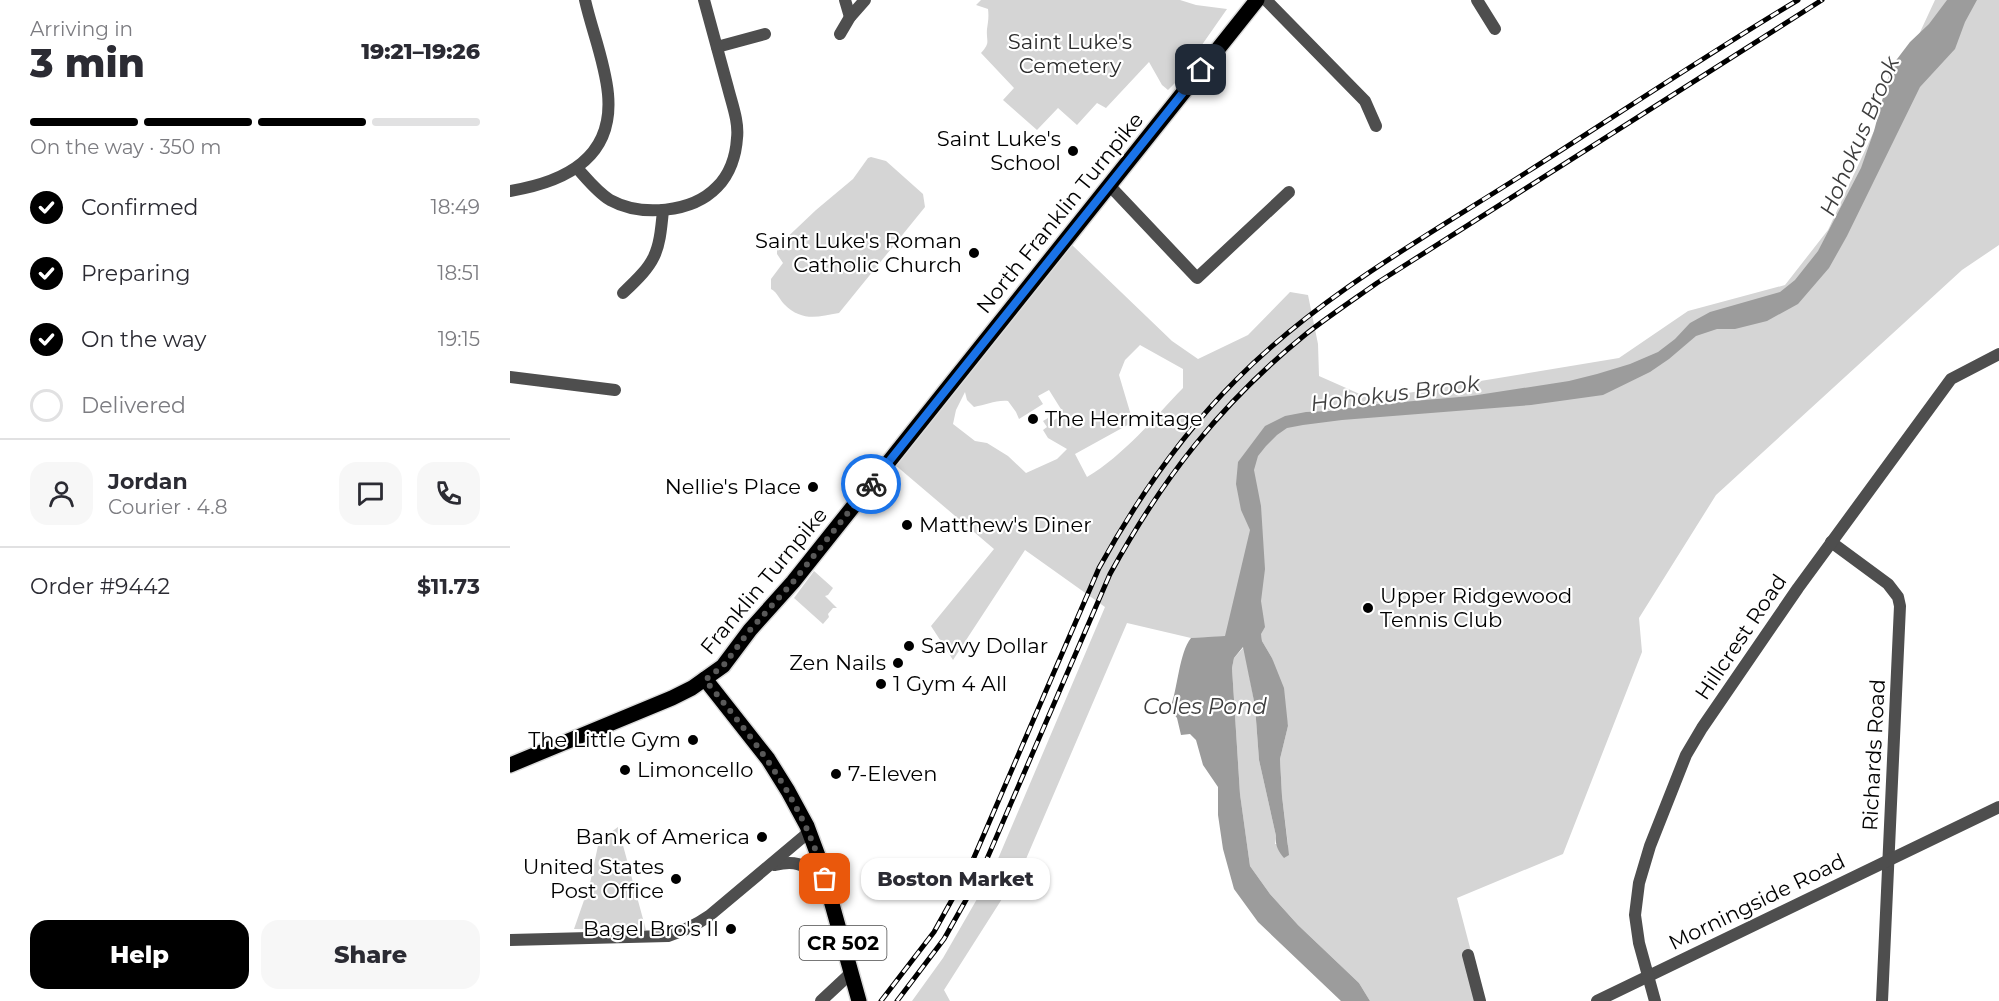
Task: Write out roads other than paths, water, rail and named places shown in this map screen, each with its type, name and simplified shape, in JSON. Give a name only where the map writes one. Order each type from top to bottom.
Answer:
[{"type":"main road","name":"North Franklin Turnpike","points":[[896,453],[1257,0]]},
{"type":"main road","name":"Franklin Turnpike","points":[[510,765],[672,698],[705,680],[723,666],[896,453]]},
{"type":"main road","name":"CR 502","points":[[705,680],[780,778],[809,832],[825,879],[857,996]]},
{"type":"street","points":[[510,191],[552,182],[577,168],[601,141],[607,126],[605,75],[585,0]]},
{"type":"street","points":[[577,168],[610,200],[640,209],[663,210],[680,207],[706,196],[717,188],[731,166],[738,135],[704,0]]},
{"type":"street","points":[[845,0],[850,17]]},
{"type":"street","points":[[840,34],[850,17],[865,0]]},
{"type":"street","points":[[1266,0],[1365,101],[1376,126]]},
{"type":"street","points":[[1477,0],[1495,29]]},
{"type":"street","points":[[717,47],[765,34]]},
{"type":"street","points":[[1109,185],[1197,278],[1289,192]]},
{"type":"street","points":[[623,293],[641,276],[658,251],[663,210]]},
{"type":"street","name":"Hillcrest Road","points":[[1655,1001],[1639,943],[1635,915],[1639,883],[1650,846],[1686,755],[1734,681],[1831,542],[1952,379],[1999,354]]},
{"type":"street","points":[[510,377],[615,390]]},
{"type":"street","name":"Richards Road","points":[[1831,542],[1888,585],[1898,597],[1900,606],[1882,1001]]},
{"type":"street","name":"Morningside Road","points":[[1597,1001],[1999,807]]},
{"type":"street","points":[[510,940],[668,936],[694,926],[771,866],[809,832]]},
{"type":"street","points":[[771,866],[789,861],[795,862],[825,879]]},
{"type":"street","points":[[1468,955],[1480,1001]]},
{"type":"street","points":[[821,1001],[851,973]]},
{"type":"water","name":"Coles Pond","points":[[1947,0],[1977,0],[1965,22],[1955,49],[1920,87],[1829,268],[1798,304],[1767,321],[1735,329],[1717,329],[1696,336],[1650,372],[1603,395],[1531,405],[1303,425],[1287,428],[1277,435],[1258,456],[1254,470],[1261,506],[1265,569],[1261,601],[1265,627],[1261,634],[1262,641],[1272,658],[1284,688],[1288,726],[1280,759],[1289,855],[1284,858],[1277,845],[1259,760],[1255,706],[1243,647],[1234,658],[1232,668],[1240,794],[1250,866],[1270,894],[1298,925],[1359,983],[1370,1001],[1341,1001],[1258,922],[1234,889],[1223,849],[1218,815],[1218,787],[1203,765],[1196,740],[1190,734],[1181,735],[1177,718],[1170,709],[1181,662],[1191,638],[1225,636],[1250,530],[1241,510],[1236,484],[1238,462],[1265,426],[1285,416],[1368,405],[1471,396],[1569,381],[1597,374],[1658,352],[1690,323],[1710,312],[1780,292],[1795,280],[1818,251],[1861,168],[1874,131],[1891,67]]},
{"type":"railway","points":[[881,1001],[934,932],[969,869],[1099,568],[1144,493],[1178,446],[1216,401],[1269,349],[1303,321],[1376,268],[1798,0]]},
{"type":"railway","points":[[897,1001],[944,939],[980,875],[1110,574],[1172,475],[1220,415],[1275,360],[1332,314],[1377,283],[1822,0]]},
{"type":"place","name":"Saint Luke's School","points":[[1073,151]]},
{"type":"place","name":"Saint Luke's Roman Catholic Church","points":[[974,253]]},
{"type":"place","name":"The Hermitage","points":[[1033,419]]},
{"type":"place","name":"Nellie's Place","points":[[813,487]]},
{"type":"place","name":"Matthew's Diner","points":[[907,525]]},
{"type":"place","name":"Upper Ridgewood Tennis Club","points":[[1368,608]]},
{"type":"place","name":"Savvy Dollar","points":[[909,646]]},
{"type":"place","name":"Zen Nails","points":[[898,663]]},
{"type":"place","name":"1 Gym 4 All","points":[[881,684]]},
{"type":"place","name":"The Little Gym","points":[[693,740]]},
{"type":"place","name":"Limoncello","points":[[625,770]]},
{"type":"place","name":"7-Eleven","points":[[836,774]]},
{"type":"place","name":"Bank of America","points":[[762,837]]},
{"type":"place","name":"United States Post Office","points":[[676,879]]},
{"type":"place","name":"Boston Market","points":[[825,879]]},
{"type":"place","name":"Bagel Bro's II","points":[[731,929]]},
{"type":"park label","name":"Saint Luke's Cemetery","points":[[1070,54]]},
{"type":"water label","name":"Hohokus Brook","points":[[1859,136]]},
{"type":"water label","name":"Hohokus Brook","points":[[1395,393]]}]
